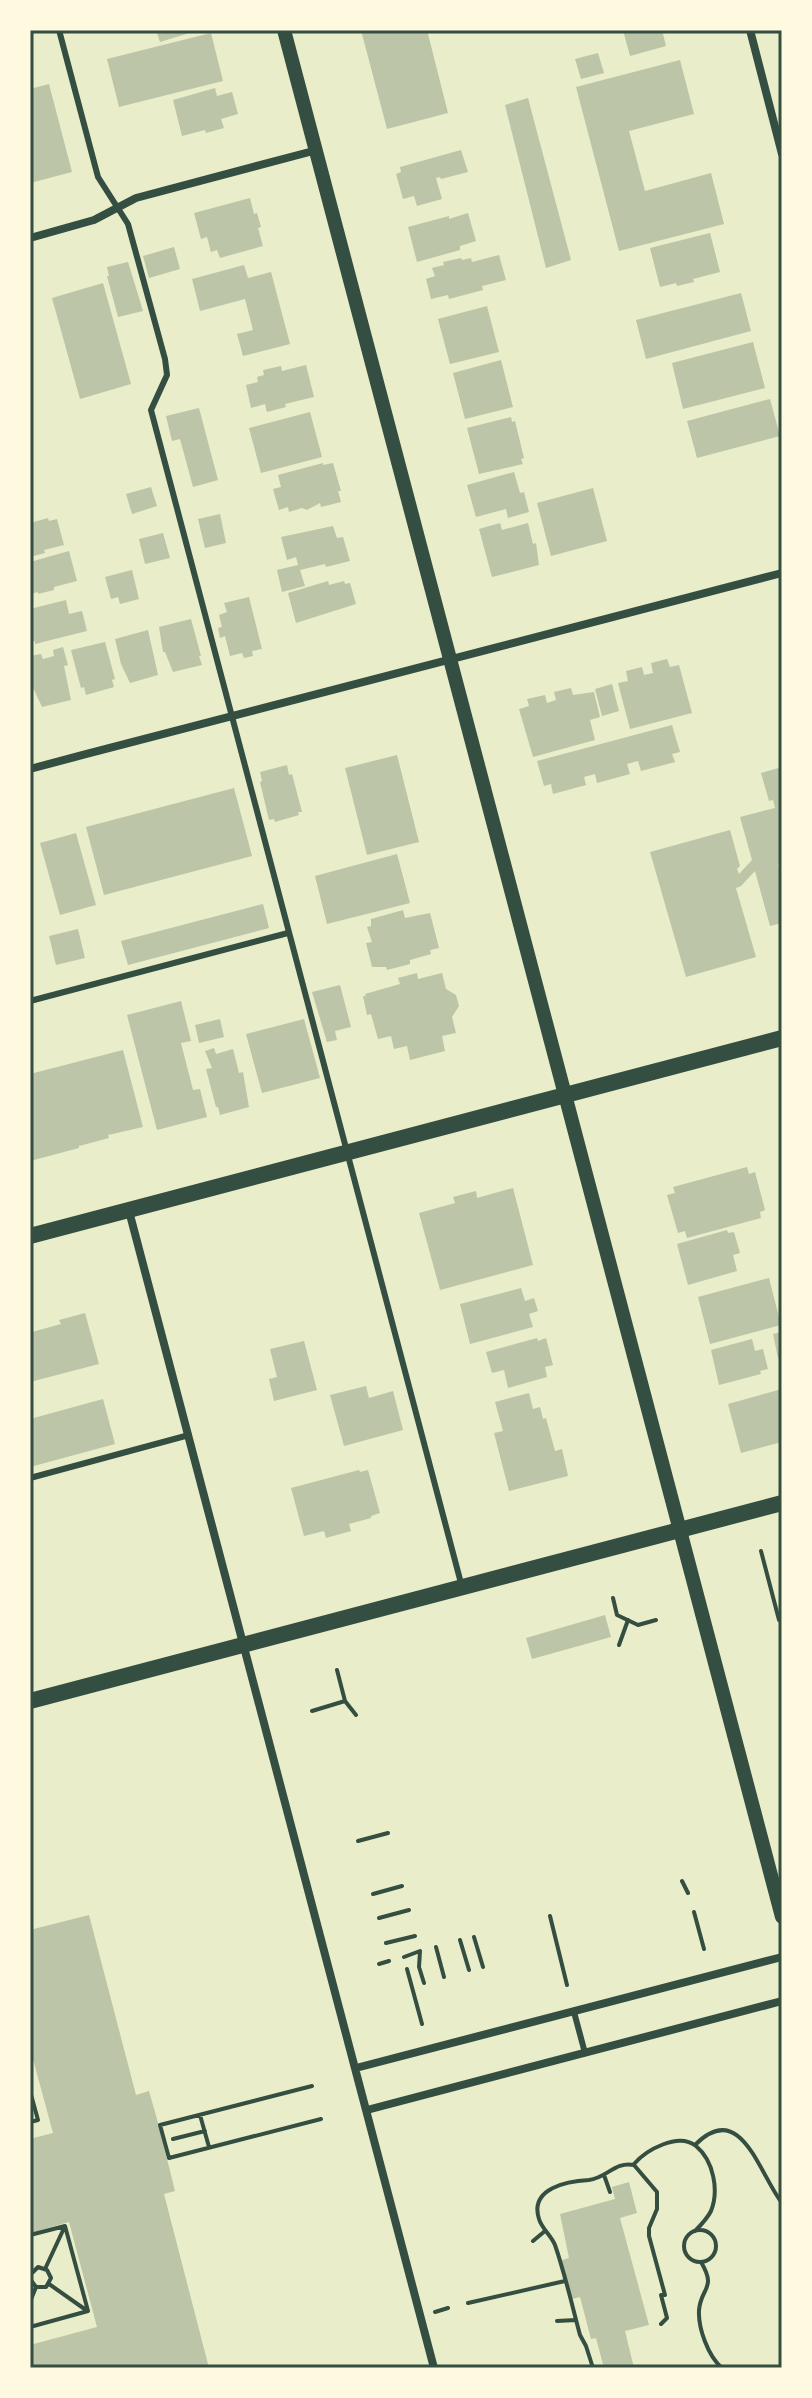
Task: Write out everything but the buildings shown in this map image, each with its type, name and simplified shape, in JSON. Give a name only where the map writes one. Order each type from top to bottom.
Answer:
[{"type":"main road","points":[[30,1236],[782,1039]]},
{"type":"main road","points":[[30,1701],[782,1503]]},
{"type":"street","points":[[284,30],[782,1917]]},
{"type":"street","points":[[750,30],[782,154]]},
{"type":"street","points":[[772,112],[782,109]]},
{"type":"street","points":[[30,238],[94,220],[136,198],[317,150]]},
{"type":"street","points":[[30,769],[782,573]]},
{"type":"street","points":[[129,1210],[434,2368]]},
{"type":"street","points":[[356,2068],[782,1957]]},
{"type":"street","points":[[367,2110],[782,2001]]},
{"type":"lane","points":[[59,30],[98,177],[128,224],[165,359],[167,375],[151,410],[462,1588]]},
{"type":"lane","points":[[30,1001],[288,933]]},
{"type":"lane","points":[[30,1478],[189,1435]]},
{"type":"lane","points":[[574,2012],[585,2053]]},
{"type":"path","points":[[761,1551],[779,1620],[782,1621]]},
{"type":"path","points":[[613,1598],[617,1615],[638,1625],[656,1620]]},
{"type":"path","points":[[619,1645],[628,1620]]},
{"type":"path","points":[[337,1670],[345,1701],[356,1715]]},
{"type":"path","points":[[312,1711],[345,1701]]},
{"type":"path","points":[[358,1841],[388,1833]]},
{"type":"path","points":[[682,1881],[688,1893]]},
{"type":"path","points":[[373,1894],[402,1886]]},
{"type":"path","points":[[379,1918],[409,1910]]},
{"type":"path","points":[[694,1912],[704,1949]]},
{"type":"path","points":[[550,1916],[567,1985]]},
{"type":"path","points":[[386,1943],[415,1936]]},
{"type":"path","points":[[474,1937],[483,1967]]},
{"type":"path","points":[[460,1940],[469,1970]]},
{"type":"path","points":[[436,1947],[444,1977]]},
{"type":"path","points":[[404,1957],[420,1951],[419,1967],[424,1983]]},
{"type":"path","points":[[379,1964],[389,1961]]},
{"type":"path","points":[[407,1969],[422,2024]]},
{"type":"path","points":[[312,2086],[160,2125],[169,2158],[321,2119]]},
{"type":"path","points":[[30,2091],[38,2120],[30,2120]]},
{"type":"path","points":[[200,2115],[209,2147]]},
{"type":"path","points":[[695,2145],[711,2131],[725,2129],[733,2132],[755,2155],[782,2203]]},
{"type":"path","points":[[173,2139],[205,2131]]},
{"type":"path","points":[[634,2165],[642,2155],[660,2146],[683,2142],[695,2145],[711,2168],[715,2190],[712,2209],[706,2220],[687,2237],[685,2252],[691,2260],[706,2261],[714,2254],[715,2243],[710,2234],[695,2231]]},
{"type":"path","points":[[593,2368],[554,2244],[539,2221],[538,2209],[546,2193],[556,2185],[591,2180],[617,2165],[634,2165]]},
{"type":"path","points":[[634,2165],[652,2186],[658,2199],[649,2236],[665,2295],[661,2295],[667,2318],[661,2324]]},
{"type":"path","points":[[604,2175],[610,2192]]},
{"type":"path","points":[[30,2235],[65,2226]]},
{"type":"path","points":[[45,2269],[65,2226]]},
{"type":"path","points":[[65,2226],[88,2311]]},
{"type":"path","points":[[533,2241],[545,2231]]},
{"type":"path","points":[[701,2262],[709,2281],[699,2314],[710,2353],[722,2368]]},
{"type":"path","points":[[38,2267],[45,2269],[50,2273],[49,2284],[36,2287],[30,2279],[31,2271],[38,2267]]},
{"type":"path","points":[[468,2303],[565,2281]]},
{"type":"path","points":[[49,2284],[88,2311]]},
{"type":"path","points":[[30,2302],[36,2287]]},
{"type":"path","points":[[433,2312],[448,2308]]},
{"type":"path","points":[[30,2327],[88,2311]]},
{"type":"path","points":[[557,2321],[576,2320]]}]
